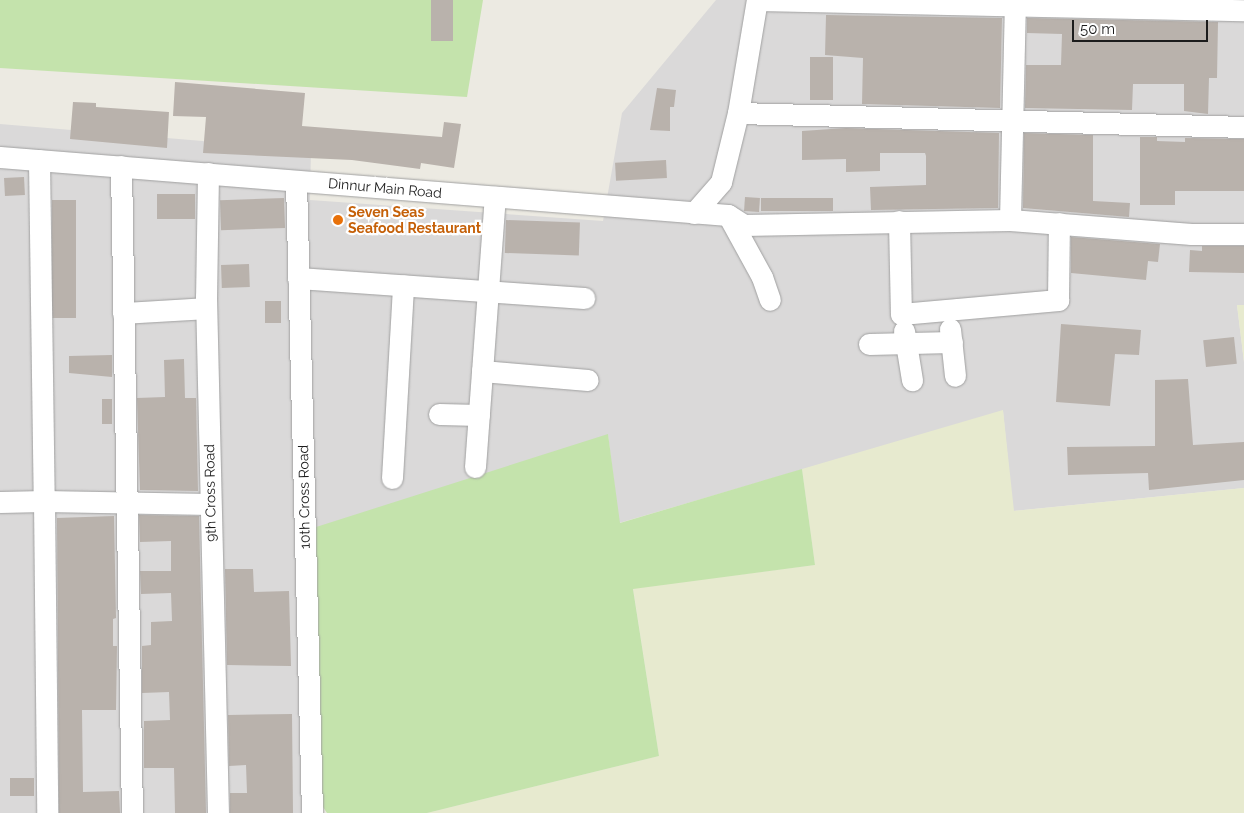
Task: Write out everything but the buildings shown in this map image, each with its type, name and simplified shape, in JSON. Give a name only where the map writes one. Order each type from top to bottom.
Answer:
[{"type":"street","points":[[694,213],[721,182],[738,113],[757,0],[1015,2],[1244,10]]},
{"type":"street","points":[[1010,220],[1015,2]]},
{"type":"street","points":[[738,113],[1244,127]]},
{"type":"street","name":"Dinnur Main Road","points":[[0,157],[728,215]]},
{"type":"street","points":[[39,160],[47,813]]},
{"type":"street","points":[[121,166],[132,813]]},
{"type":"street","name":"9th Cross Road","points":[[208,173],[206,308],[218,813]]},
{"type":"street","name":"10th Cross Road","points":[[296,181],[312,813]]},
{"type":"street","points":[[475,467],[495,197]]},
{"type":"street","points":[[728,215],[744,225],[1010,220],[1191,234],[1244,234]]},
{"type":"street","points":[[728,215],[762,277],[770,300]]},
{"type":"street","points":[[899,221],[901,314],[912,380]]},
{"type":"street","points":[[901,314],[947,312],[1058,300],[1059,223]]},
{"type":"street","points":[[298,278],[584,298]]},
{"type":"street","points":[[392,478],[403,285]]},
{"type":"street","points":[[123,313],[206,308]]},
{"type":"street","points":[[947,312],[955,376]]},
{"type":"street","points":[[869,344],[907,345],[952,342]]},
{"type":"street","points":[[482,372],[588,380]]},
{"type":"street","points":[[439,414],[479,415]]},
{"type":"street","points":[[0,502],[210,504]]},
{"type":"shaded area","points":[[716,0],[1244,0],[1244,305],[1237,305],[1244,362],[1244,488],[1013,511],[1003,411],[619,523],[608,435],[306,813],[0,813],[0,124],[311,150],[310,200],[603,221],[622,113]]},
{"type":"green space","points":[[0,0],[483,0],[467,97],[0,68]]},
{"type":"green space","points":[[1237,305],[1244,305],[1244,362]]},
{"type":"green space","points":[[1003,410],[1014,511],[1244,488],[1244,813],[427,813],[659,756],[633,588],[815,565],[802,469]]},
{"type":"green space","points":[[608,434],[620,523],[802,469],[815,565],[633,589],[659,756],[427,813],[327,813],[319,801],[313,528]]},
{"type":"place","name":"Seven Seas Seafood Restaurant","points":[[338,220]]}]
